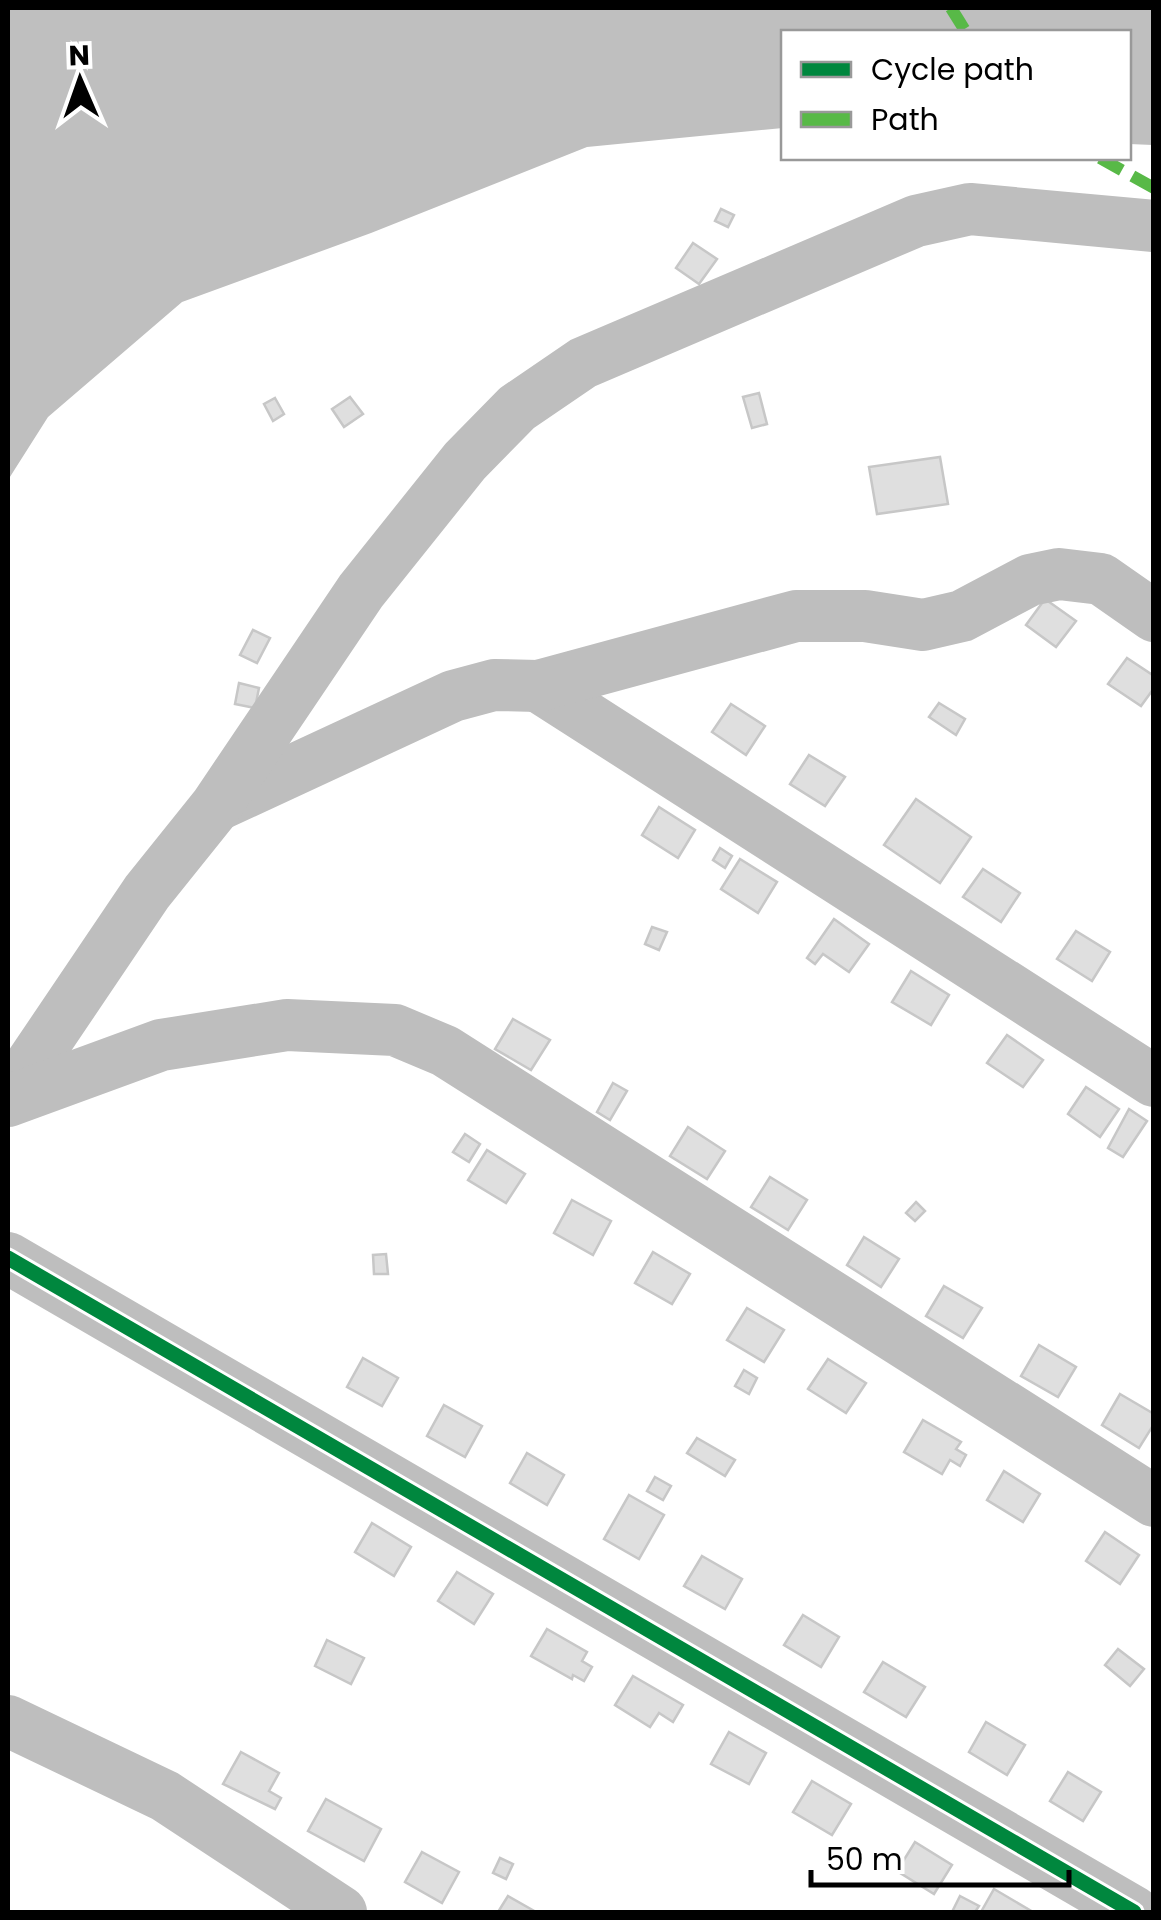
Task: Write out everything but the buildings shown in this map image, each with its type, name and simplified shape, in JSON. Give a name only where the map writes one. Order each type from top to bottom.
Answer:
[{"type":"street","points":[[8,1099],[147,892],[216,806],[361,591],[465,461],[517,408],[582,363],[916,220],[970,209],[1154,226]]},
{"type":"street","points":[[216,806],[453,696],[494,684],[538,686],[796,616],[865,616],[923,625],[962,616],[1030,580],[1059,574],[1101,579],[1154,616]]},
{"type":"street","points":[[538,686],[1154,1081]]},
{"type":"street","points":[[8,1099],[160,1046],[228,1033],[287,1025],[395,1030],[445,1051],[1154,1502]]},
{"type":"street","points":[[8,1258],[1134,1912]]},
{"type":"street","points":[[8,1721],[165,1796],[341,1912]]},
{"type":"shaded area","points":[[8,8],[1153,8],[1153,145],[1131,144],[1131,30],[781,30],[781,128],[587,147],[371,233],[182,302],[48,417],[8,480]]},
{"type":"marked path","points":[[951,8],[965,30]]},
{"type":"marked path","points":[[1104,160],[1154,188]]},
{"type":"cycle path","points":[[8,1258],[1134,1912]]}]
